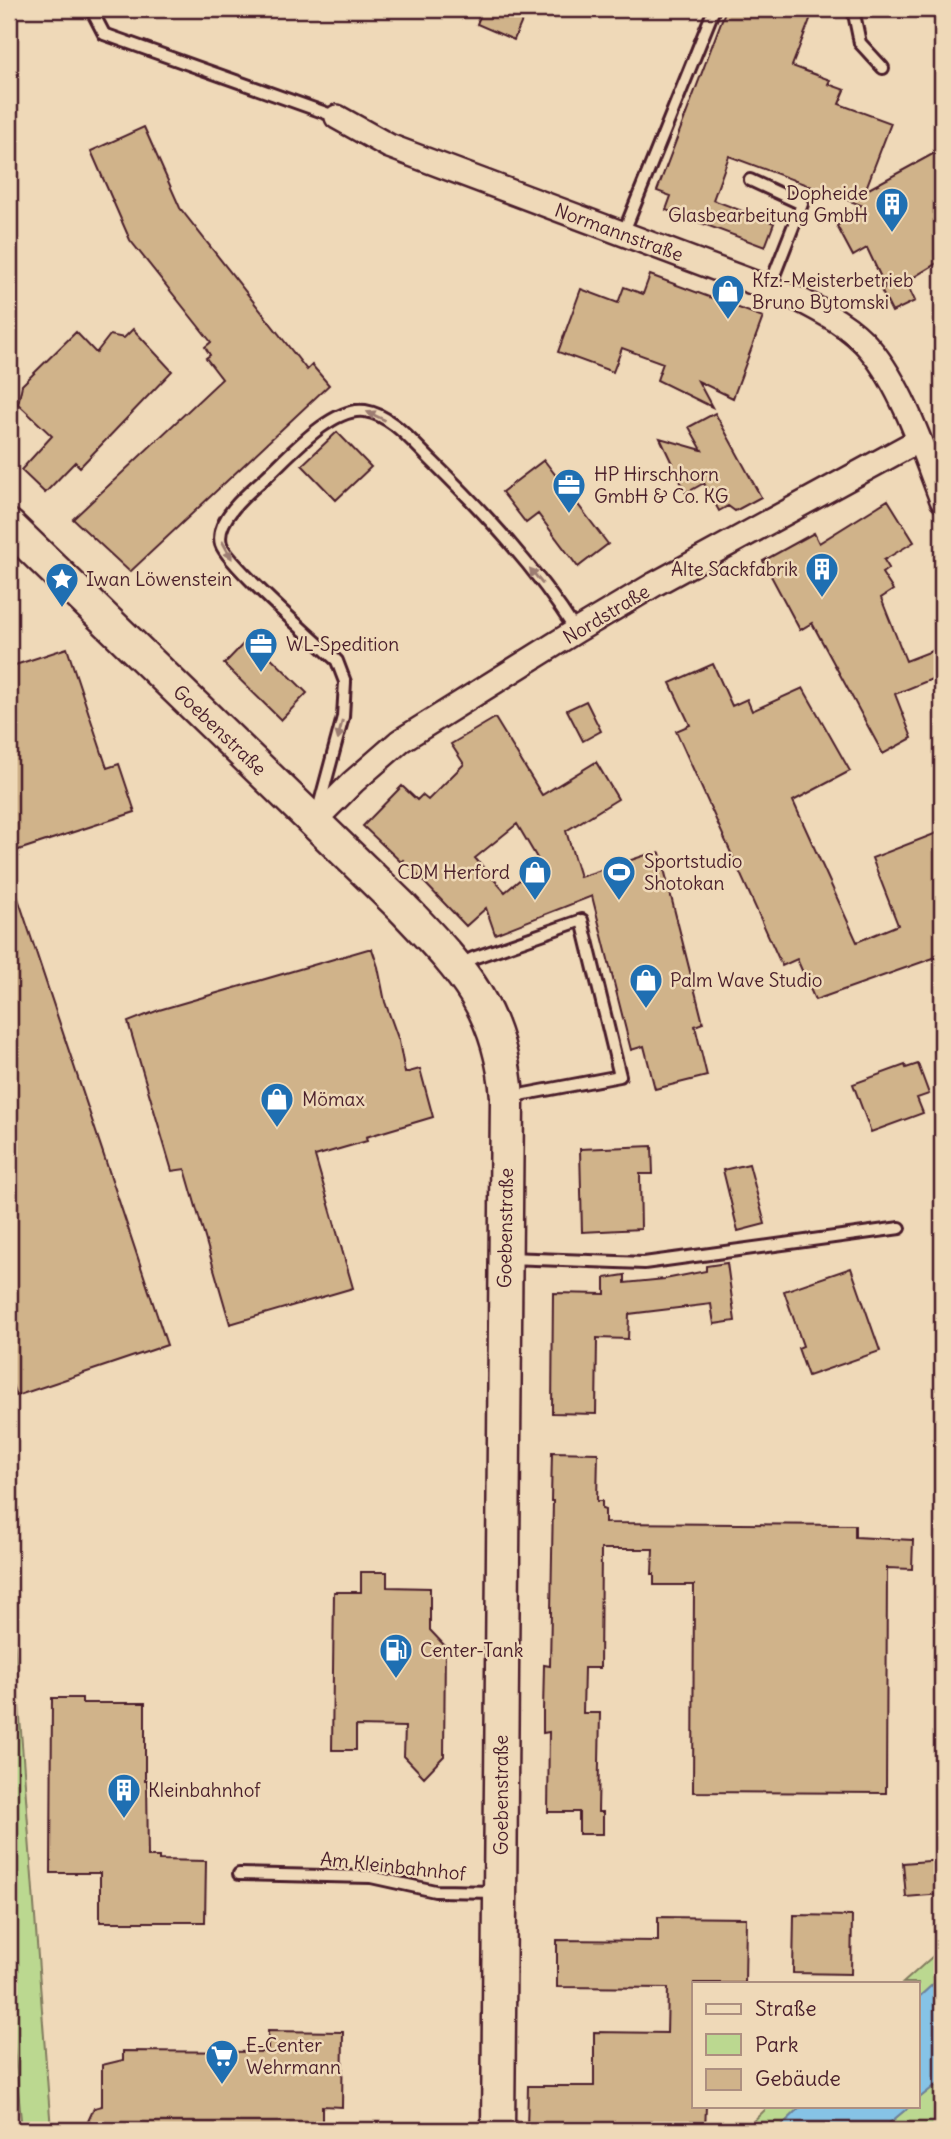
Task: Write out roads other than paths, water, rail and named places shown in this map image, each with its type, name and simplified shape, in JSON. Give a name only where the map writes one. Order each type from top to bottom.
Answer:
[{"type":"street","name":"Normannstraße","points":[[337,117],[389,146],[800,300],[851,331],[870,349],[884,369],[919,440]]},
{"type":"street","points":[[919,440],[942,500]]},
{"type":"street","name":"Nordstraße","points":[[315,821],[400,741],[576,631],[716,550],[919,440]]},
{"type":"street","name":"Goebenstraße","points":[[9,526],[401,906],[457,967],[488,1014],[495,1032],[505,1065],[507,1097],[501,1533],[498,2130]]},
{"type":"lane","points":[[90,9],[104,34],[337,117]]},
{"type":"lane","points":[[623,234],[715,9]]},
{"type":"lane","points":[[853,9],[860,43],[883,68]]},
{"type":"lane","points":[[750,180],[802,204],[769,288]]},
{"type":"lane","points":[[315,821],[343,717],[345,682],[337,660],[236,565],[221,544],[222,523],[247,494],[323,425],[348,413],[364,410],[380,416],[402,431],[491,519],[563,609],[576,631]]},
{"type":"lane","points":[[457,967],[473,958],[582,920],[620,1076],[507,1097]]},
{"type":"lane","points":[[505,1258],[644,1263],[900,1228]]},
{"type":"lane","name":"Am Kleinbahnhof","points":[[239,1874],[371,1877],[435,1891],[501,1892]]},
{"type":"water","points":[[942,1976],[942,2080],[920,2097],[920,1996]]},
{"type":"water","points":[[800,2108],[908,2108],[881,2130],[777,2130]]},
{"type":"place","name":"Dopheide Glasbearbeitung GmbH","points":[[892,234]]},
{"type":"place","name":"Kfz.-Meisterbetrieb Bruno Bytomski","points":[[728,321]]},
{"type":"place","name":"HP Hirschhorn GmbH & Co. KG","points":[[569,515]]},
{"type":"place","name":"Alte Sackfabrik","points":[[822,599]]},
{"type":"place","name":"Iwan Löwenstein","points":[[62,609]]},
{"type":"place","name":"WL-Spedition","points":[[261,674]]},
{"type":"place","name":"CDM Herford","points":[[535,902]]},
{"type":"place","name":"Sportstudio Shotokan","points":[[619,902]]},
{"type":"place","name":"Palm Wave Studio","points":[[646,1010]]},
{"type":"place","name":"Mömax","points":[[277,1129]]},
{"type":"place","name":"Center-Tank","points":[[396,1680]]},
{"type":"place","name":"Kleinbahnhof","points":[[124,1820]]},
{"type":"place","name":"E-Center Wehrmann","points":[[222,2086]]}]
